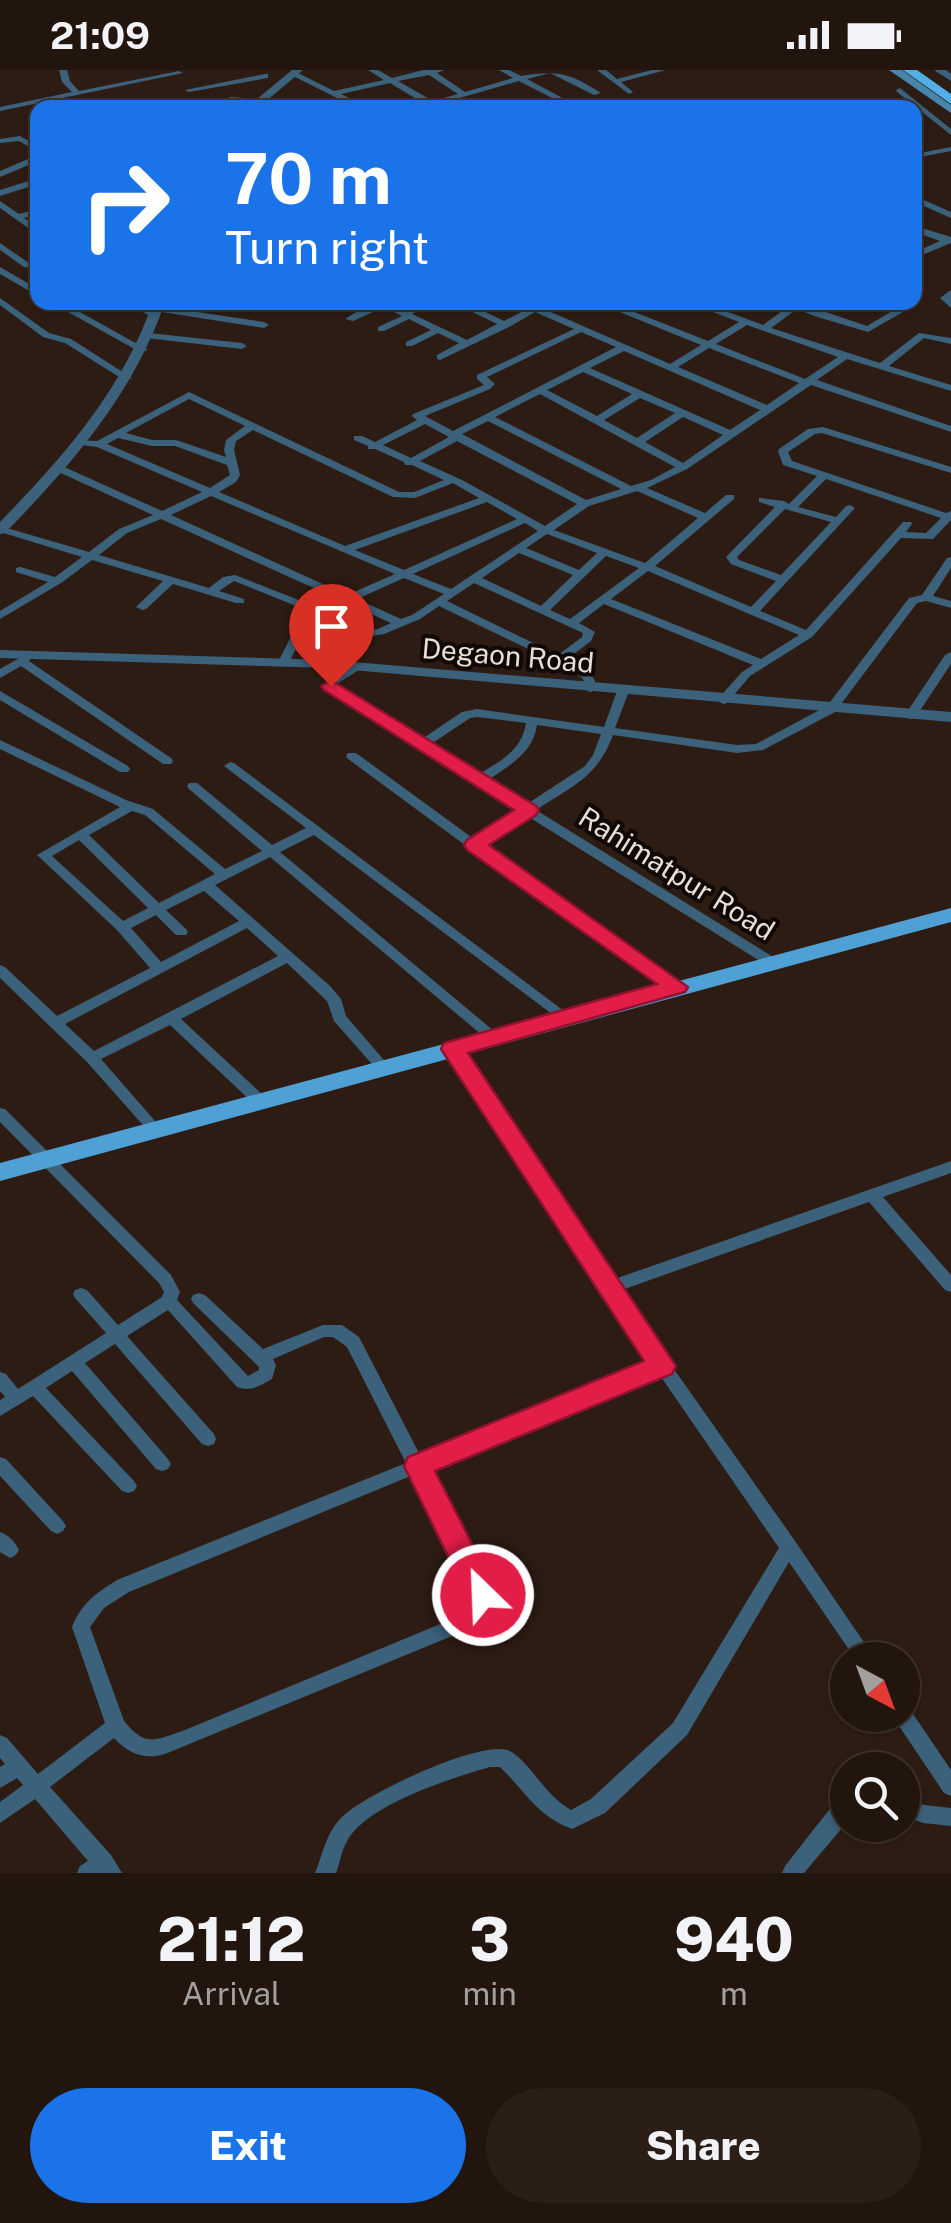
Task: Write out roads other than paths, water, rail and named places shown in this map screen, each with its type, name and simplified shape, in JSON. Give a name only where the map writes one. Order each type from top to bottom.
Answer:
[{"type":"highway","points":[[909,70],[951,100]]},
{"type":"highway","points":[[926,70],[951,89]]},
{"type":"main road","points":[[895,70],[951,110]]},
{"type":"main road","points":[[0,1172],[382,1066],[951,916]]},
{"type":"street","points":[[62,70],[66,82],[78,92]]},
{"type":"street","points":[[256,70],[279,84]]},
{"type":"street","points":[[372,70],[424,100]]},
{"type":"street","points":[[334,93],[440,70]]},
{"type":"street","points":[[503,70],[558,99]]},
{"type":"street","points":[[451,100],[551,70],[597,94]]},
{"type":"street","points":[[601,70],[629,92]]},
{"type":"street","points":[[616,81],[662,70]]},
{"type":"street","points":[[939,70],[951,78]]},
{"type":"street","points":[[428,71],[465,95]]},
{"type":"street","points":[[41,100],[179,72],[195,100]]},
{"type":"street","points":[[262,100],[296,72],[350,100]]},
{"type":"street","points":[[189,90],[266,76]]},
{"type":"street","points":[[900,90],[912,100]]},
{"type":"street","points":[[341,100],[346,98]]},
{"type":"street","points":[[0,109],[30,102]]},
{"type":"street","points":[[922,109],[951,133]]},
{"type":"street","points":[[0,141],[20,138],[30,145]]},
{"type":"street","points":[[922,155],[951,149]]},
{"type":"street","points":[[0,174],[30,161]]},
{"type":"street","points":[[0,192],[30,183]]},
{"type":"street","points":[[922,203],[951,215]]},
{"type":"street","points":[[1,206],[30,229]]},
{"type":"street","points":[[16,217],[30,213]]},
{"type":"street","points":[[24,226],[30,224]]},
{"type":"street","points":[[922,233],[947,244]]},
{"type":"street","points":[[922,253],[947,244]]},
{"type":"street","points":[[0,246],[30,265]]},
{"type":"street","points":[[0,270],[30,289]]},
{"type":"street","points":[[0,287],[17,282]]},
{"type":"street","points":[[951,293],[944,298],[951,304]]},
{"type":"street","points":[[0,302],[46,335],[68,341],[127,378]]},
{"type":"street","points":[[69,310],[143,350]]},
{"type":"street","points":[[157,310],[150,336],[127,378],[58,468],[1,530],[240,601]]},
{"type":"street","points":[[164,310],[264,325]]},
{"type":"street","points":[[350,319],[367,310]]},
{"type":"street","points":[[396,310],[468,344]]},
{"type":"street","points":[[382,329],[415,310]]},
{"type":"street","points":[[473,310],[506,325]]},
{"type":"street","points":[[440,357],[532,310],[769,410]]},
{"type":"street","points":[[619,310],[808,382],[951,428]]},
{"type":"street","points":[[713,310],[951,388]]},
{"type":"street","points":[[764,329],[784,310]]},
{"type":"street","points":[[806,310],[868,329],[900,310]]},
{"type":"street","points":[[817,314],[823,310]]},
{"type":"street","points":[[669,368],[746,322]]},
{"type":"street","points":[[409,344],[438,330]]},
{"type":"street","points":[[579,330],[480,377],[490,385],[418,415],[585,504]]},
{"type":"street","points":[[883,366],[922,335],[951,341]]},
{"type":"street","points":[[150,336],[242,346]]},
{"type":"street","points":[[409,464],[622,348]]},
{"type":"street","points":[[311,662],[343,637],[402,624],[521,550],[585,504],[683,466],[847,356]]},
{"type":"street","points":[[582,368],[732,435]]},
{"type":"street","points":[[540,390],[683,466]]},
{"type":"street","points":[[99,444],[120,436],[189,394],[250,427],[403,497],[452,480]]},
{"type":"street","points":[[598,420],[640,394]]},
{"type":"street","points":[[640,441],[683,412]]},
{"type":"street","points":[[488,418],[633,488],[707,518]]},
{"type":"street","points":[[372,447],[423,420]]},
{"type":"street","points":[[0,616],[57,581],[123,531],[210,494],[232,480],[235,475],[231,440],[250,427]]},
{"type":"street","points":[[723,700],[733,686],[808,635],[903,529],[929,538],[949,515],[787,463],[783,451],[812,431],[822,430],[951,470]]},
{"type":"street","points":[[120,436],[176,443],[232,463]]},
{"type":"street","points":[[358,438],[452,480],[545,530],[647,567],[808,635]]},
{"type":"street","points":[[78,442],[99,444],[452,593]]},
{"type":"street","points":[[58,468],[402,624]]},
{"type":"street","points":[[784,580],[731,557],[824,475]]},
{"type":"street","points":[[572,622],[647,567],[730,497]]},
{"type":"street","points":[[345,550],[488,498]]},
{"type":"street","points":[[763,500],[838,521]]},
{"type":"street","points":[[753,612],[850,508]]},
{"type":"street","points":[[348,599],[525,519]]},
{"type":"street","points":[[521,550],[580,574]]},
{"type":"street","points":[[542,610],[604,552]]},
{"type":"street","points":[[926,598],[951,560]]},
{"type":"street","points":[[20,570],[57,581]]},
{"type":"street","points":[[212,591],[227,579],[235,578],[300,604],[307,617],[284,662]]},
{"type":"street","points":[[142,607],[172,579]]},
{"type":"street","points":[[475,579],[572,622],[590,636],[559,660]]},
{"type":"street","points":[[421,745],[471,714],[750,749],[831,709],[914,600],[926,598],[951,606]]},
{"type":"street","points":[[603,600],[762,664]]},
{"type":"street","points":[[439,602],[584,674],[590,688]]},
{"type":"street","name":"Degaon Road","points":[[0,654],[24,658],[311,662],[951,718]]},
{"type":"street","points":[[911,715],[951,655]]},
{"type":"street","points":[[0,674],[24,658],[167,760]]},
{"type":"street","name":"Rahimatpur Road","points":[[358,666],[332,682],[332,688],[772,962]]},
{"type":"street","points":[[474,845],[590,769],[623,690]]},
{"type":"street","points":[[0,695],[124,768]]},
{"type":"street","points":[[479,780],[525,748],[532,738],[532,720]]},
{"type":"street","points":[[0,744],[148,812],[225,876]]},
{"type":"street","points":[[352,756],[677,987]]},
{"type":"street","points":[[230,766],[565,1018]]},
{"type":"street","points":[[193,786],[494,1038]]},
{"type":"street","points":[[134,805],[45,851],[44,859],[122,927],[158,968]]},
{"type":"street","points":[[122,927],[315,829]]},
{"type":"street","points":[[80,834],[181,932]]},
{"type":"street","points":[[207,886],[334,999],[339,1018],[382,1066]]},
{"type":"street","points":[[56,1023],[248,922]]},
{"type":"street","points":[[92,1058],[287,957]]},
{"type":"street","points":[[0,970],[92,1058],[155,1129]]},
{"type":"street","points":[[171,1018],[259,1100]]},
{"type":"street","points":[[453,1049],[609,1288],[855,1642]]},
{"type":"street","points":[[0,1113],[50,1159],[166,1280],[172,1292],[169,1301],[119,1336],[0,1409]]},
{"type":"street","points":[[609,1288],[951,1167]]},
{"type":"street","points":[[873,1196],[951,1286]]},
{"type":"street","points":[[81,1294],[208,1439]]},
{"type":"street","points":[[169,1301],[243,1382],[251,1383],[266,1374],[268,1366],[261,1357],[199,1299]]},
{"type":"street","points":[[261,1357],[323,1332],[336,1330],[346,1335],[418,1466],[483,1595],[473,1610],[451,1628],[188,1738],[149,1750],[129,1744],[116,1726],[81,1627],[85,1615],[98,1602],[124,1586],[418,1466],[662,1366]]},
{"type":"street","points":[[74,1363],[162,1464]]},
{"type":"street","points":[[0,1379],[16,1399]]},
{"type":"street","points":[[34,1387],[128,1486]]},
{"type":"street","points":[[0,1464],[57,1526]]},
{"type":"street","points":[[325,1873],[338,1837],[355,1818],[406,1787],[490,1758],[504,1758],[559,1816],[572,1820],[598,1806],[689,1717],[789,1546]]},
{"type":"street","points":[[0,1814],[116,1726]]},
{"type":"street","points":[[914,1732],[951,1787]]},
{"type":"street","points":[[1,1746],[101,1869]]},
{"type":"street","points":[[0,1779],[18,1766]]},
{"type":"street","points":[[920,1812],[951,1817]]},
{"type":"street","points":[[792,1873],[830,1825]]}]
